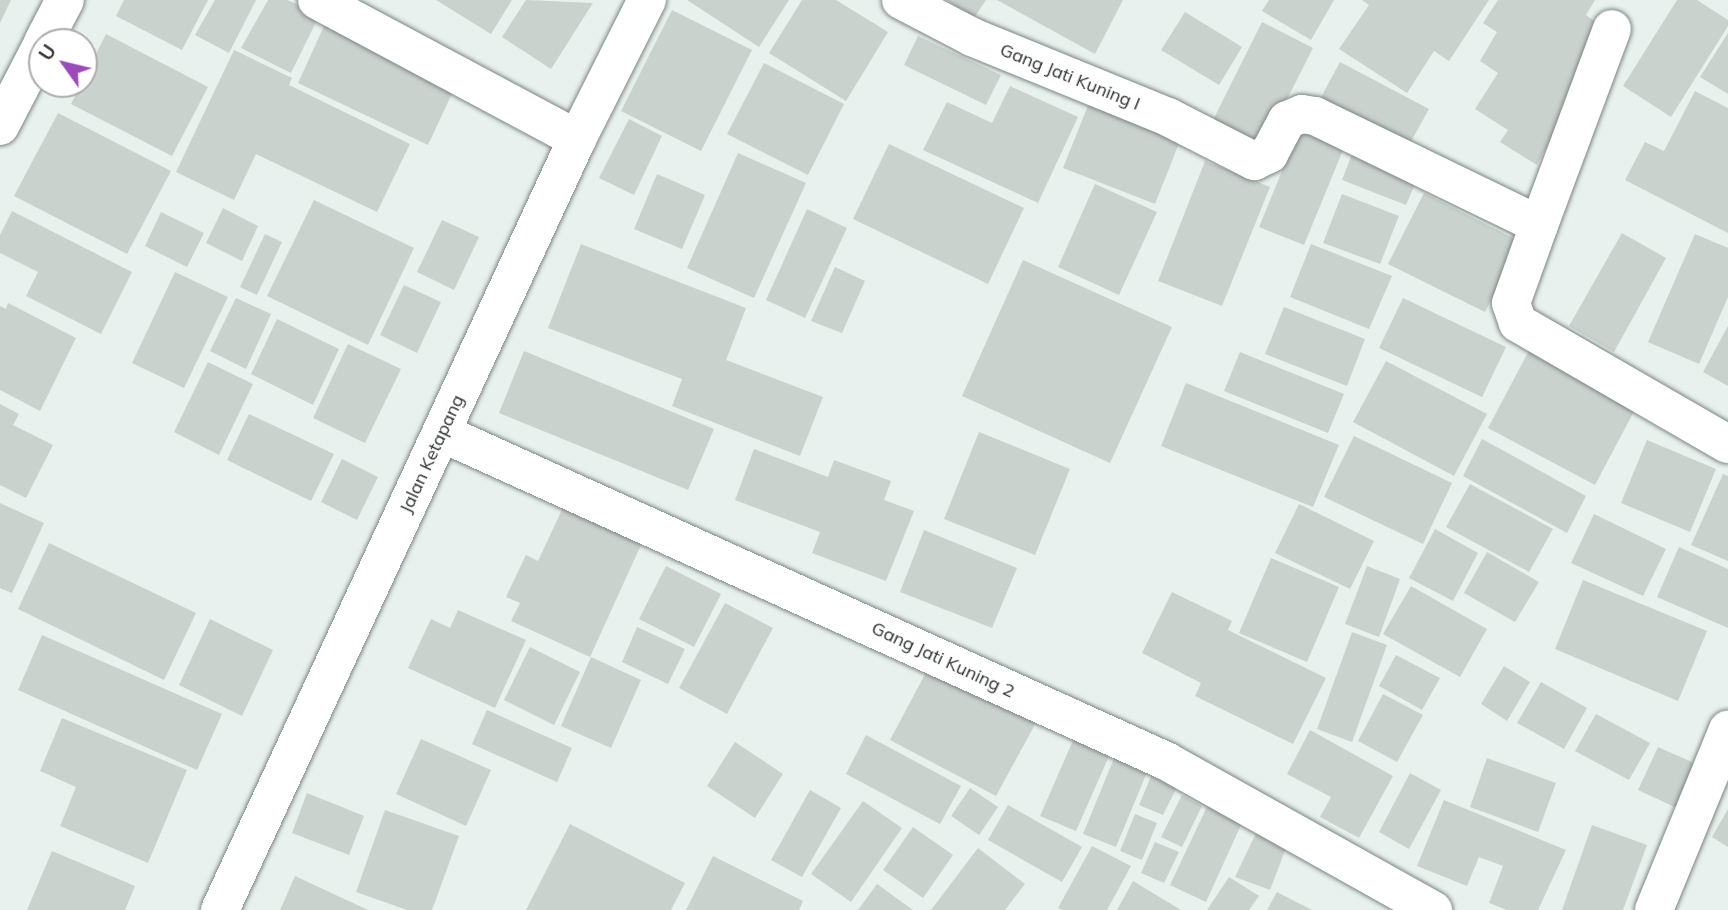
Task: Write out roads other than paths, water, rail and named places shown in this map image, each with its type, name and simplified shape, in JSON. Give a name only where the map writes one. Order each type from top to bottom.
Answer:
[{"type":"street","points":[[51,28],[65,0]]},
{"type":"street","points":[[317,0],[577,139]]},
{"type":"street","name":"Jalan Ketapang","points":[[219,910],[577,139],[647,0]]},
{"type":"street","name":"Gang Jati Kuning I","points":[[901,0],[972,37],[1168,117],[1240,154],[1262,160],[1287,120],[1302,114],[1315,117],[1539,225]]},
{"type":"street","points":[[1612,29],[1512,298],[1511,309],[1518,323],[1728,444]]},
{"type":"street","points":[[0,126],[28,72]]},
{"type":"street","name":"Gang Jati Kuning 2","points":[[442,433],[1166,761],[1433,910]]},
{"type":"street","points":[[1654,910],[1728,730]]}]
